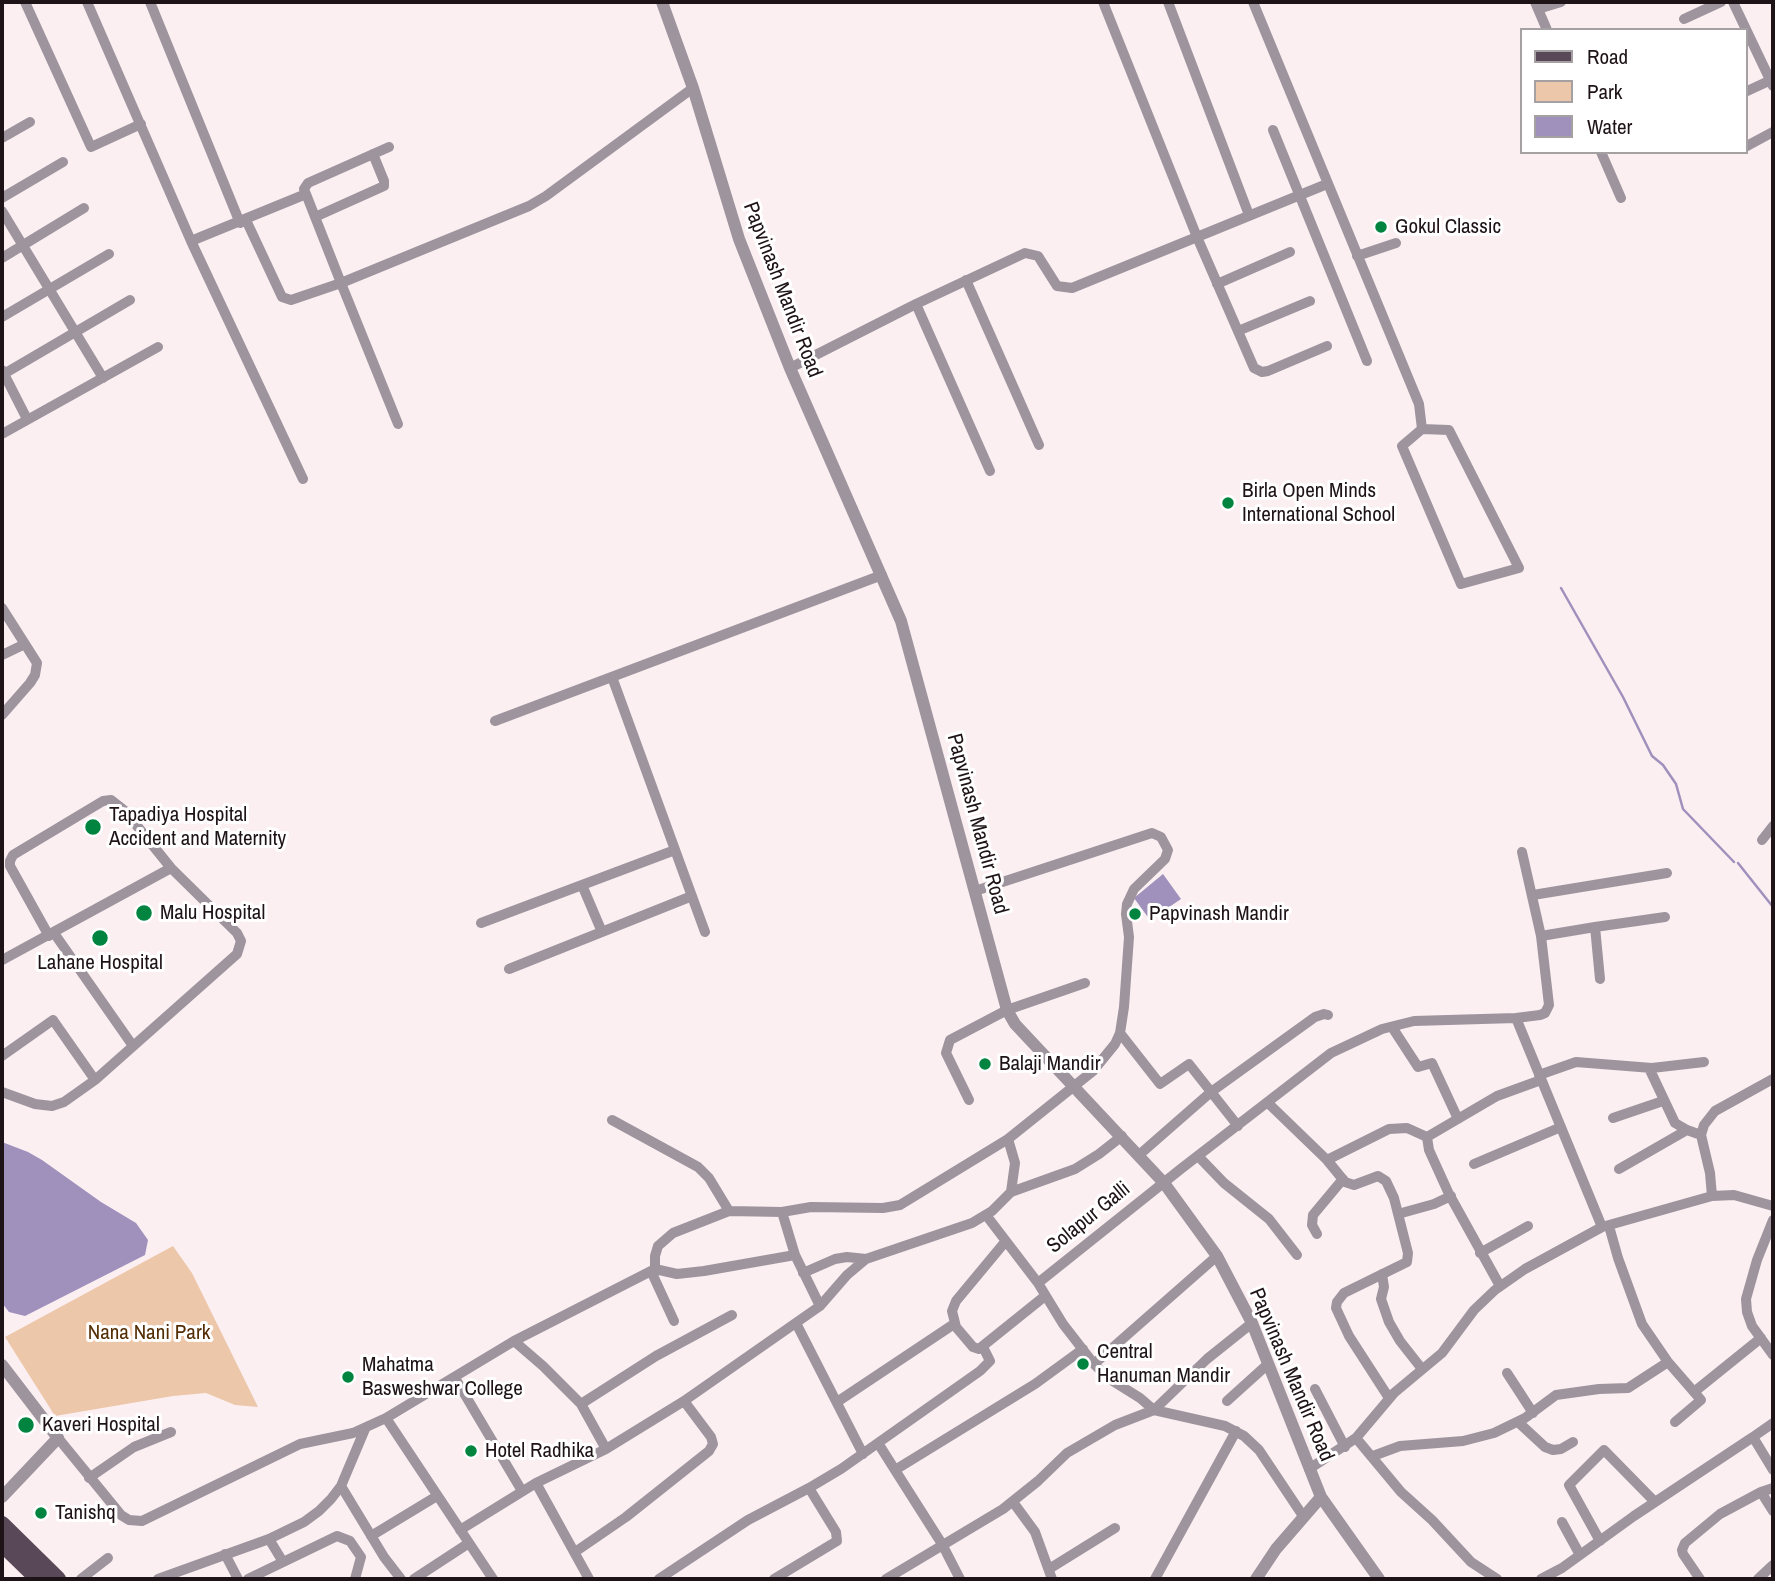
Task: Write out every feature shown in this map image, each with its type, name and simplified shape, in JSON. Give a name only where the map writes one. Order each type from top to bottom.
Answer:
[{"type":"main road","points":[[2,1524],[50,1578]]},
{"type":"main road","points":[[2,1544],[50,1578]]},
{"type":"street","points":[[24,2],[91,147],[141,124]]},
{"type":"street","points":[[87,2],[191,241],[303,479]]},
{"type":"street","points":[[150,2],[243,221],[282,297],[291,300],[341,283],[529,206],[546,197],[693,88]]},
{"type":"street","name":"Papvinash Mandir Road","points":[[662,2],[693,88],[739,239],[790,368],[882,575],[910,648],[1007,1010],[1015,1024],[1164,1183],[1217,1256],[1252,1323],[1321,1497],[1379,1579]]},
{"type":"street","points":[[1103,2],[1197,237],[1254,368],[1262,372],[1327,346]]},
{"type":"street","points":[[1168,2],[1249,215]]},
{"type":"street","points":[[1253,2],[1419,404],[1422,429]]},
{"type":"street","points":[[1546,28],[1537,5],[1561,2]]},
{"type":"street","points":[[1684,19],[1721,2]]},
{"type":"street","points":[[1733,2],[1744,28]]},
{"type":"street","points":[[1747,91],[1772,83],[1748,39]]},
{"type":"street","points":[[2,138],[30,122]]},
{"type":"street","points":[[1273,130],[1367,361]]},
{"type":"street","points":[[1747,146],[1773,132]]},
{"type":"street","points":[[389,147],[308,183],[304,189],[398,424]]},
{"type":"street","points":[[1602,154],[1621,198]]},
{"type":"street","points":[[315,217],[384,186],[373,155]]},
{"type":"street","points":[[2,198],[63,162]]},
{"type":"street","points":[[790,368],[916,304],[1025,253],[1038,256],[1057,286],[1072,288],[1327,184]]},
{"type":"street","points":[[191,241],[306,194]]},
{"type":"street","points":[[2,258],[84,208]]},
{"type":"street","points":[[2,211],[103,378]]},
{"type":"street","points":[[1357,256],[1396,243]]},
{"type":"street","points":[[1217,284],[1290,252]]},
{"type":"street","points":[[2,317],[109,254]]},
{"type":"street","points":[[966,281],[1039,445]]},
{"type":"street","points":[[27,419],[2,373],[130,300]]},
{"type":"street","points":[[1238,331],[1310,301]]},
{"type":"street","points":[[916,304],[990,471]]},
{"type":"street","points":[[2,434],[158,347]]},
{"type":"street","points":[[1422,429],[1449,430],[1520,568],[1461,584],[1402,446],[1422,429]]},
{"type":"street","points":[[495,721],[882,575]]},
{"type":"street","points":[[2,608],[37,663],[35,675],[2,715]]},
{"type":"street","points":[[2,655],[25,644]]},
{"type":"street","points":[[612,677],[705,932]]},
{"type":"street","points":[[2,1092],[35,1104],[52,1106],[64,1102],[133,1046],[237,954],[240,947],[241,941],[237,933],[171,868],[125,811],[111,800],[103,801],[13,855],[10,866],[52,935],[133,1046]]},
{"type":"street","points":[[1762,840],[1773,826]]},
{"type":"street","points":[[674,1321],[653,1270],[658,1246],[665,1239],[705,1219],[729,1211],[782,1212],[811,1208],[883,1208],[900,1205],[1008,1139],[1075,1087],[1106,1058],[1119,1033],[1128,949],[1127,904],[1134,889],[1165,859],[1168,850],[1161,837],[1152,833],[975,891]]},
{"type":"street","points":[[481,923],[675,850]]},
{"type":"street","name":"Solapur Galli","points":[[1038,1283],[1331,1054],[1392,1027],[1414,1021],[1516,1017],[1545,1013],[1549,1005],[1541,936],[1522,852]]},
{"type":"street","points":[[2,960],[171,868]]},
{"type":"street","points":[[1532,894],[1667,873]]},
{"type":"street","points":[[582,885],[602,932]]},
{"type":"street","points":[[509,969],[692,896]]},
{"type":"street","points":[[1541,936],[1665,917]]},
{"type":"street","points":[[1595,927],[1600,979]]},
{"type":"street","points":[[969,1100],[946,1053],[946,1046],[954,1037],[1007,1010],[1085,983]]},
{"type":"street","points":[[1139,1155],[1211,1092],[1315,1017],[1324,1013],[1328,1015]]},
{"type":"street","points":[[1516,1017],[1560,1127],[1605,1226],[1642,1324],[1668,1362],[1701,1400],[1675,1422]]},
{"type":"street","points":[[2,1056],[53,1020],[94,1080]]},
{"type":"street","points":[[1392,1027],[1418,1067],[1432,1063],[1458,1119]]},
{"type":"street","points":[[1119,1033],[1160,1084],[1189,1064],[1238,1126]]},
{"type":"street","points":[[1427,1137],[1497,1096],[1576,1062],[1649,1068],[1704,1062]]},
{"type":"street","points":[[1649,1068],[1675,1123],[1701,1135]]},
{"type":"street","points":[[1712,1196],[1710,1173],[1701,1135],[1704,1125],[1715,1111],[1773,1079]]},
{"type":"street","points":[[1613,1118],[1663,1101]]},
{"type":"street","points":[[1268,1104],[1327,1160],[1349,1185],[1373,1177],[1382,1178],[1394,1198],[1408,1253],[1407,1262],[1344,1293],[1336,1308],[1349,1336],[1389,1398]]},
{"type":"street","points":[[612,1120],[698,1167],[718,1190],[729,1211]]},
{"type":"street","points":[[1474,1164],[1560,1127]]},
{"type":"street","points":[[1327,1160],[1389,1129],[1407,1128],[1427,1137]]},
{"type":"street","points":[[1619,1170],[1687,1130]]},
{"type":"street","points":[[460,1530],[522,1491],[606,1449],[684,1401],[820,1306],[847,1275],[866,1259],[972,1223],[986,1215],[1011,1192],[1075,1169],[1122,1136]]},
{"type":"street","points":[[1427,1137],[1429,1150],[1451,1196],[1500,1286]]},
{"type":"street","points":[[1008,1139],[1015,1163],[1011,1192]]},
{"type":"street","points":[[1198,1156],[1224,1183],[1269,1219],[1297,1255]]},
{"type":"street","points":[[1317,1234],[1311,1220],[1313,1215],[1343,1179]]},
{"type":"street","points":[[1309,1469],[1356,1438],[1389,1398],[1442,1353],[1474,1310],[1500,1286],[1558,1249],[1605,1226],[1712,1196],[1734,1195],[1773,1206]]},
{"type":"street","points":[[1398,1214],[1434,1204],[1451,1196]]},
{"type":"street","points":[[782,1212],[794,1255],[820,1306]]},
{"type":"street","points":[[986,1215],[1038,1283],[1094,1364],[1108,1378],[1154,1410],[1236,1431],[1259,1450],[1303,1516]]},
{"type":"street","points":[[1773,1220],[1757,1260],[1746,1299],[1746,1312],[1752,1326],[1773,1355]]},
{"type":"street","points":[[1480,1253],[1528,1226]]},
{"type":"street","points":[[1005,1242],[956,1301],[952,1311],[954,1324],[973,1347],[983,1347],[1045,1296]]},
{"type":"street","points":[[2,1365],[121,1515],[129,1520],[142,1521],[154,1518],[300,1444],[365,1429],[514,1341],[653,1270],[677,1274],[794,1255]]},
{"type":"street","points":[[1094,1364],[1217,1256]]},
{"type":"street","points":[[803,1273],[835,1259],[866,1259]]},
{"type":"street","points":[[1382,1274],[1384,1287],[1381,1299],[1389,1322],[1422,1369]]},
{"type":"street","points":[[581,1404],[656,1356],[732,1315]]},
{"type":"street","points":[[796,1323],[863,1454]]},
{"type":"street","points":[[886,1579],[1013,1502],[1067,1453],[1115,1425],[1154,1410],[1207,1359],[1252,1323]]},
{"type":"street","points":[[837,1402],[954,1324]]},
{"type":"street","points":[[1694,1392],[1761,1338]]},
{"type":"street","points":[[514,1341],[581,1404],[606,1449]]},
{"type":"street","points":[[659,1579],[748,1520],[809,1488],[863,1454],[987,1365],[989,1358],[983,1347]]},
{"type":"street","points":[[895,1470],[1035,1384],[1083,1349]]},
{"type":"street","points":[[1373,1456],[1400,1446],[1463,1441],[1494,1433],[1534,1413],[1549,1399],[1564,1393],[1628,1388],[1668,1362]]},
{"type":"street","points":[[1227,1401],[1268,1364]]},
{"type":"street","points":[[1507,1373],[1534,1413]]},
{"type":"street","points":[[455,1378],[522,1491]]},
{"type":"street","points":[[1315,1389],[1345,1447]]},
{"type":"street","points":[[575,1552],[620,1522],[709,1451],[713,1444],[711,1437],[684,1401]]},
{"type":"street","points":[[386,1418],[494,1579]]},
{"type":"street","points":[[1518,1422],[1545,1447],[1553,1450],[1573,1442]]},
{"type":"street","points":[[1541,1579],[1562,1568],[1773,1423]]},
{"type":"street","points":[[158,1579],[269,1539],[304,1522],[319,1511],[341,1486],[365,1429]]},
{"type":"street","points":[[1155,1579],[1236,1431]]},
{"type":"street","points":[[89,1478],[134,1447],[171,1432]]},
{"type":"street","points":[[1753,1437],[1773,1470]]},
{"type":"street","points":[[2,1497],[58,1438]]},
{"type":"street","points":[[1356,1438],[1401,1492],[1432,1520],[1471,1562],[1497,1579]]},
{"type":"street","points":[[878,1443],[942,1544],[960,1579]]},
{"type":"street","points":[[1600,1541],[1569,1485],[1604,1450],[1655,1502]]},
{"type":"street","points":[[536,1483],[589,1579]]},
{"type":"street","points":[[341,1486],[401,1579]]},
{"type":"street","points":[[774,1579],[837,1541],[836,1532],[809,1488]]},
{"type":"street","points":[[1700,1579],[1683,1555],[1685,1543],[1720,1514],[1773,1488]]},
{"type":"street","points":[[1761,1492],[1773,1511]]},
{"type":"street","points":[[355,1579],[361,1557],[374,1540],[437,1496]]},
{"type":"street","points":[[1256,1579],[1303,1516],[1321,1497]]},
{"type":"street","points":[[1013,1502],[1035,1532],[1051,1574],[1115,1528]]},
{"type":"street","points":[[1562,1522],[1580,1555]]},
{"type":"street","points":[[248,1579],[337,1536],[349,1541],[361,1557]]},
{"type":"street","points":[[269,1539],[283,1562]]},
{"type":"street","points":[[414,1579],[469,1543]]},
{"type":"street","points":[[225,1554],[238,1579]]},
{"type":"street","points":[[81,1579],[108,1558]]},
{"type":"street","points":[[1758,1579],[1773,1565]]},
{"type":"street","points":[[1562,1568],[1568,1579]]},
{"type":"green space","name":"Nana Nani Park","points":[[173,1246],[192,1273],[258,1407],[235,1405],[206,1393],[55,1416],[5,1337]]},
{"type":"water","points":[[1163,874],[1181,899],[1150,920],[1134,898]]},
{"type":"water","points":[[2,1142],[42,1160],[136,1223],[148,1240],[145,1255],[25,1316],[9,1312],[2,1303]]},
{"type":"waterway","points":[[1561,588],[1623,697],[1652,756],[1663,765],[1676,784],[1683,809],[1734,862]]},
{"type":"waterway","points":[[1738,863],[1773,907]]},
{"type":"place","name":"Gokul Classic","points":[[1381,227]]},
{"type":"place","name":"Birla Open Minds International School","points":[[1228,503]]},
{"type":"place","name":"Tapadiya Hospital Accident and Maternity","points":[[93,827]]},
{"type":"place","name":"Malu Hospital","points":[[144,913]]},
{"type":"place","name":"Papvinash Mandir","points":[[1135,914]]},
{"type":"place","name":"Lahane Hospital","points":[[100,938]]},
{"type":"place","name":"Balaji Mandir","points":[[985,1064]]},
{"type":"place","name":"Central Hanuman Mandir","points":[[1083,1364]]},
{"type":"place","name":"Mahatma Basweshwar College","points":[[348,1377]]},
{"type":"place","name":"Kaveri Hospital","points":[[26,1425]]},
{"type":"place","name":"Hotel Radhika","points":[[471,1451]]},
{"type":"place","name":"Tanishq","points":[[41,1513]]}]
